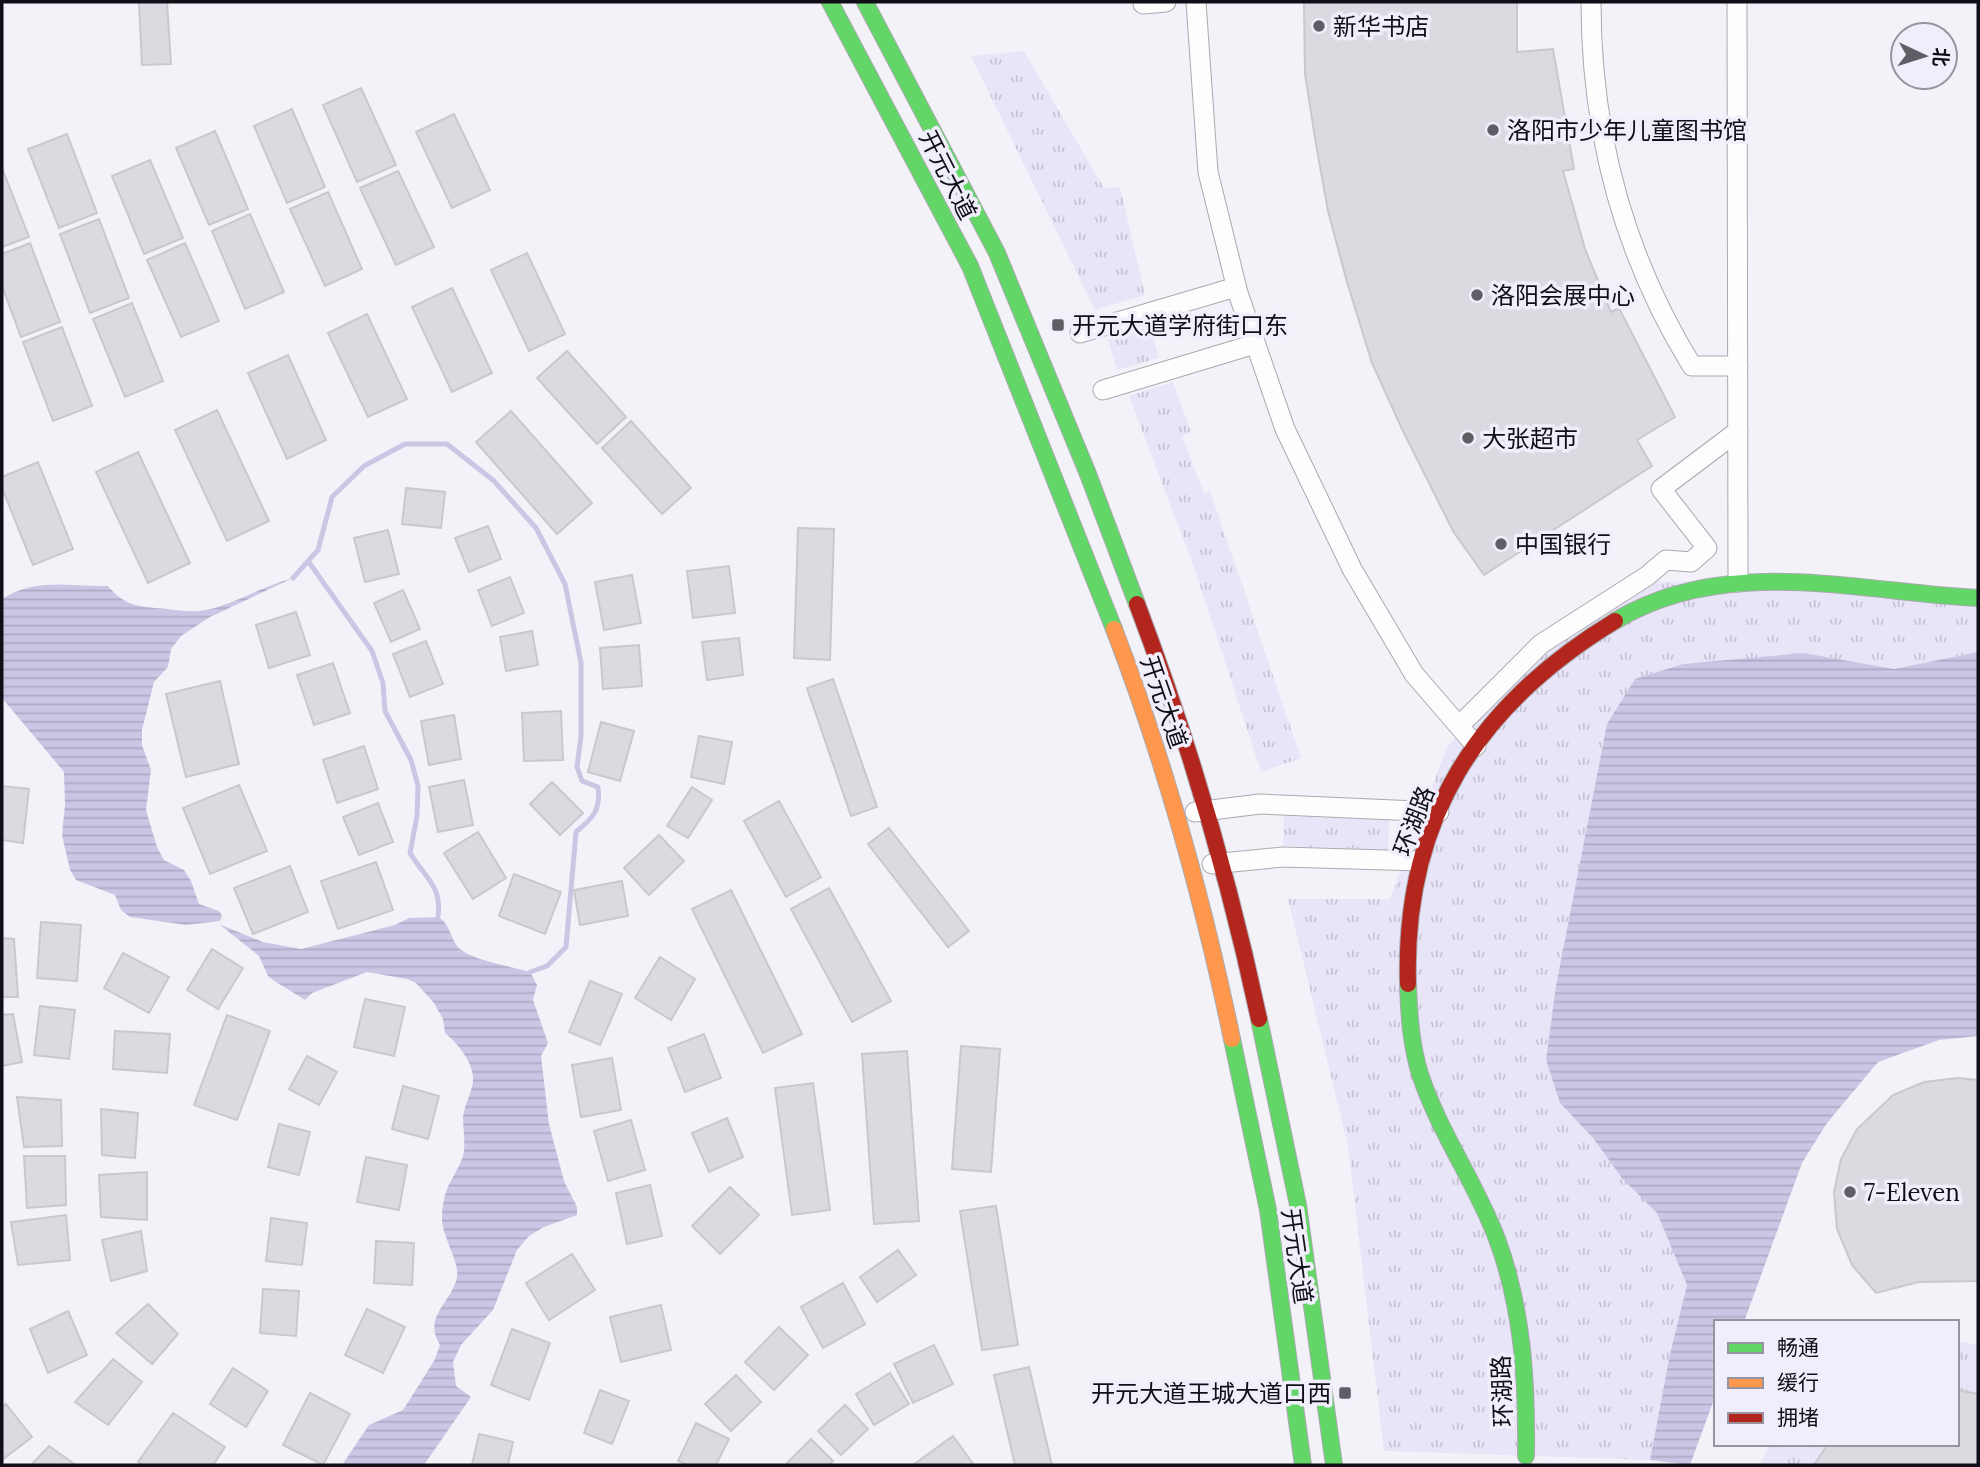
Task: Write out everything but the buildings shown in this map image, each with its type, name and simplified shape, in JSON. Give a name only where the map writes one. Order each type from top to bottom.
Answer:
[{"type":"main road","name":"开元大道","points":[[830,2],[970,266],[1059,485],[1136,687],[1211,940],[1268,1210],[1303,1465]]},
{"type":"main road","name":"开元大道","points":[[865,2],[997,253],[1087,474],[1174,702],[1241,933],[1298,1205],[1334,1465]]},
{"type":"main road","name":"环湖路","points":[[1526,1456],[1524,1347],[1513,1286],[1485,1209],[1429,1100],[1415,1051],[1407,989],[1411,919],[1422,849],[1448,790],[1498,716],[1532,681],[1613,620],[1666,597],[1738,582],[1773,580],[1978,598]]},
{"type":"street","points":[[1143,4],[1166,2]]},
{"type":"street","points":[[1196,2],[1209,172],[1236,287],[1285,429],[1352,569],[1414,674],[1476,746]]},
{"type":"street","points":[[1591,2],[1591,47],[1602,146],[1633,245],[1664,319],[1692,366],[1738,366]]},
{"type":"street","points":[[1737,2],[1738,582]]},
{"type":"street","points":[[1080,333],[1236,287]]},
{"type":"street","points":[[1103,390],[1255,344]]},
{"type":"street","points":[[1459,726],[1541,644],[1647,576],[1666,559],[1691,562],[1707,548],[1661,489],[1738,431]]},
{"type":"street","points":[[1176,815],[1260,804],[1438,812]]},
{"type":"street","points":[[1190,867],[1283,857],[1420,861]]},
{"type":"green space","points":[[1024,51],[1104,188],[1120,187],[1145,295],[1095,310],[971,56]]},
{"type":"green space","points":[[1150,326],[1159,358],[1117,370],[1108,339]]},
{"type":"green space","points":[[1173,382],[1191,432],[1182,436],[1204,493],[1210,491],[1301,758],[1261,772],[1195,570],[1129,396]]},
{"type":"green space","points":[[1736,581],[1978,591],[1978,652],[1894,669],[1804,653],[1560,1103],[1593,1138],[1623,1178],[1657,1213],[1687,1285],[1670,1354],[1650,1460],[1384,1451],[1348,1146],[1288,899],[1390,899],[1447,747],[1545,647],[1649,582]]},
{"type":"green space","points":[[1284,816],[1389,820],[1388,850],[1283,846]]},
{"type":"green space","points":[[1959,1341],[1978,1345],[1978,1394],[1959,1390]]},
{"type":"green space","points":[[1769,1446],[1827,1446],[1814,1465],[1759,1465]]},
{"type":"shaded area","points":[[293,578],[210,617],[181,636],[171,649],[168,667],[154,682],[142,730],[142,745],[151,770],[146,810],[157,847],[164,860],[184,870],[199,904],[219,911],[222,916],[220,921],[186,925],[130,917],[121,910],[115,895],[76,880],[70,870],[62,835],[64,772],[2,698],[2,599],[40,585],[108,586],[123,600],[135,605],[200,611]]},
{"type":"shaded area","points":[[1978,652],[1978,1036],[1939,1040],[1878,1062],[1827,1123],[1802,1163],[1745,1320],[1714,1320],[1714,1399],[1690,1465],[1650,1460],[1670,1354],[1687,1285],[1657,1213],[1622,1178],[1593,1138],[1560,1103],[1546,1060],[1556,986],[1607,724],[1635,679],[1683,664],[1804,653],[1894,669]]},
{"type":"shaded area","points":[[438,917],[446,924],[460,949],[483,960],[530,972],[537,985],[533,1000],[548,1043],[541,1056],[549,1124],[564,1181],[577,1207],[577,1215],[544,1227],[529,1236],[517,1250],[493,1310],[461,1345],[453,1362],[456,1386],[471,1397],[424,1465],[342,1465],[369,1425],[403,1410],[434,1361],[440,1345],[435,1335],[436,1318],[457,1277],[456,1264],[442,1224],[443,1205],[447,1189],[463,1156],[463,1118],[472,1087],[472,1072],[461,1050],[445,1033],[443,1019],[434,1003],[416,983],[367,972],[312,993],[305,1000],[268,976],[259,956],[219,924],[263,942],[301,949],[395,925],[409,918]]},
{"type":"waterway","points":[[293,578],[318,550],[332,497],[364,466],[405,444],[447,444],[494,481],[536,528],[565,584],[581,663],[581,736],[577,767],[582,781],[598,787],[599,795],[594,813],[576,832],[566,947],[547,966],[530,972]]},
{"type":"waterway","points":[[308,561],[372,651],[383,683],[385,711],[411,760],[418,786],[417,816],[410,853],[435,889],[439,906],[438,917]]},
{"type":"traffic: fast","points":[[830,2],[970,266],[1114,629]]},
{"type":"traffic: fast","points":[[865,2],[997,253],[1088,474],[1137,604]]},
{"type":"traffic: fast","points":[[1615,621],[1657,601],[1701,588],[1747,583],[1840,585],[1978,598]]},
{"type":"traffic: fast","points":[[1408,984],[1411,1030],[1420,1074],[1437,1116],[1497,1239],[1513,1292],[1522,1346],[1526,1456]]},
{"type":"traffic: fast","points":[[1259,1019],[1298,1205],[1334,1465]]},
{"type":"traffic: fast","points":[[1232,1039],[1268,1210],[1303,1465]]},
{"type":"traffic: slow","points":[[1114,629],[1150,730],[1181,832],[1232,1039]]},
{"type":"traffic: jam","points":[[1137,604],[1206,809],[1259,1019]]},
{"type":"traffic: jam","points":[[1408,984],[1410,924],[1419,869],[1435,819],[1458,772],[1488,729],[1524,690],[1566,654],[1615,621]]},
{"type":"place","name":"新华书店","points":[[1319,26]]},
{"type":"place","name":"洛阳市少年儿童图书馆","points":[[1493,130]]},
{"type":"place","name":"洛阳会展中心","points":[[1477,295]]},
{"type":"place","name":"开元大道学府街口东","points":[[1058,325]]},
{"type":"place","name":"大张超市","points":[[1468,438]]},
{"type":"place","name":"中国银行","points":[[1501,544]]},
{"type":"place","name":"7-Eleven","points":[[1850,1192]]},
{"type":"place","name":"开元大道王城大道口西","points":[[1345,1393]]}]
